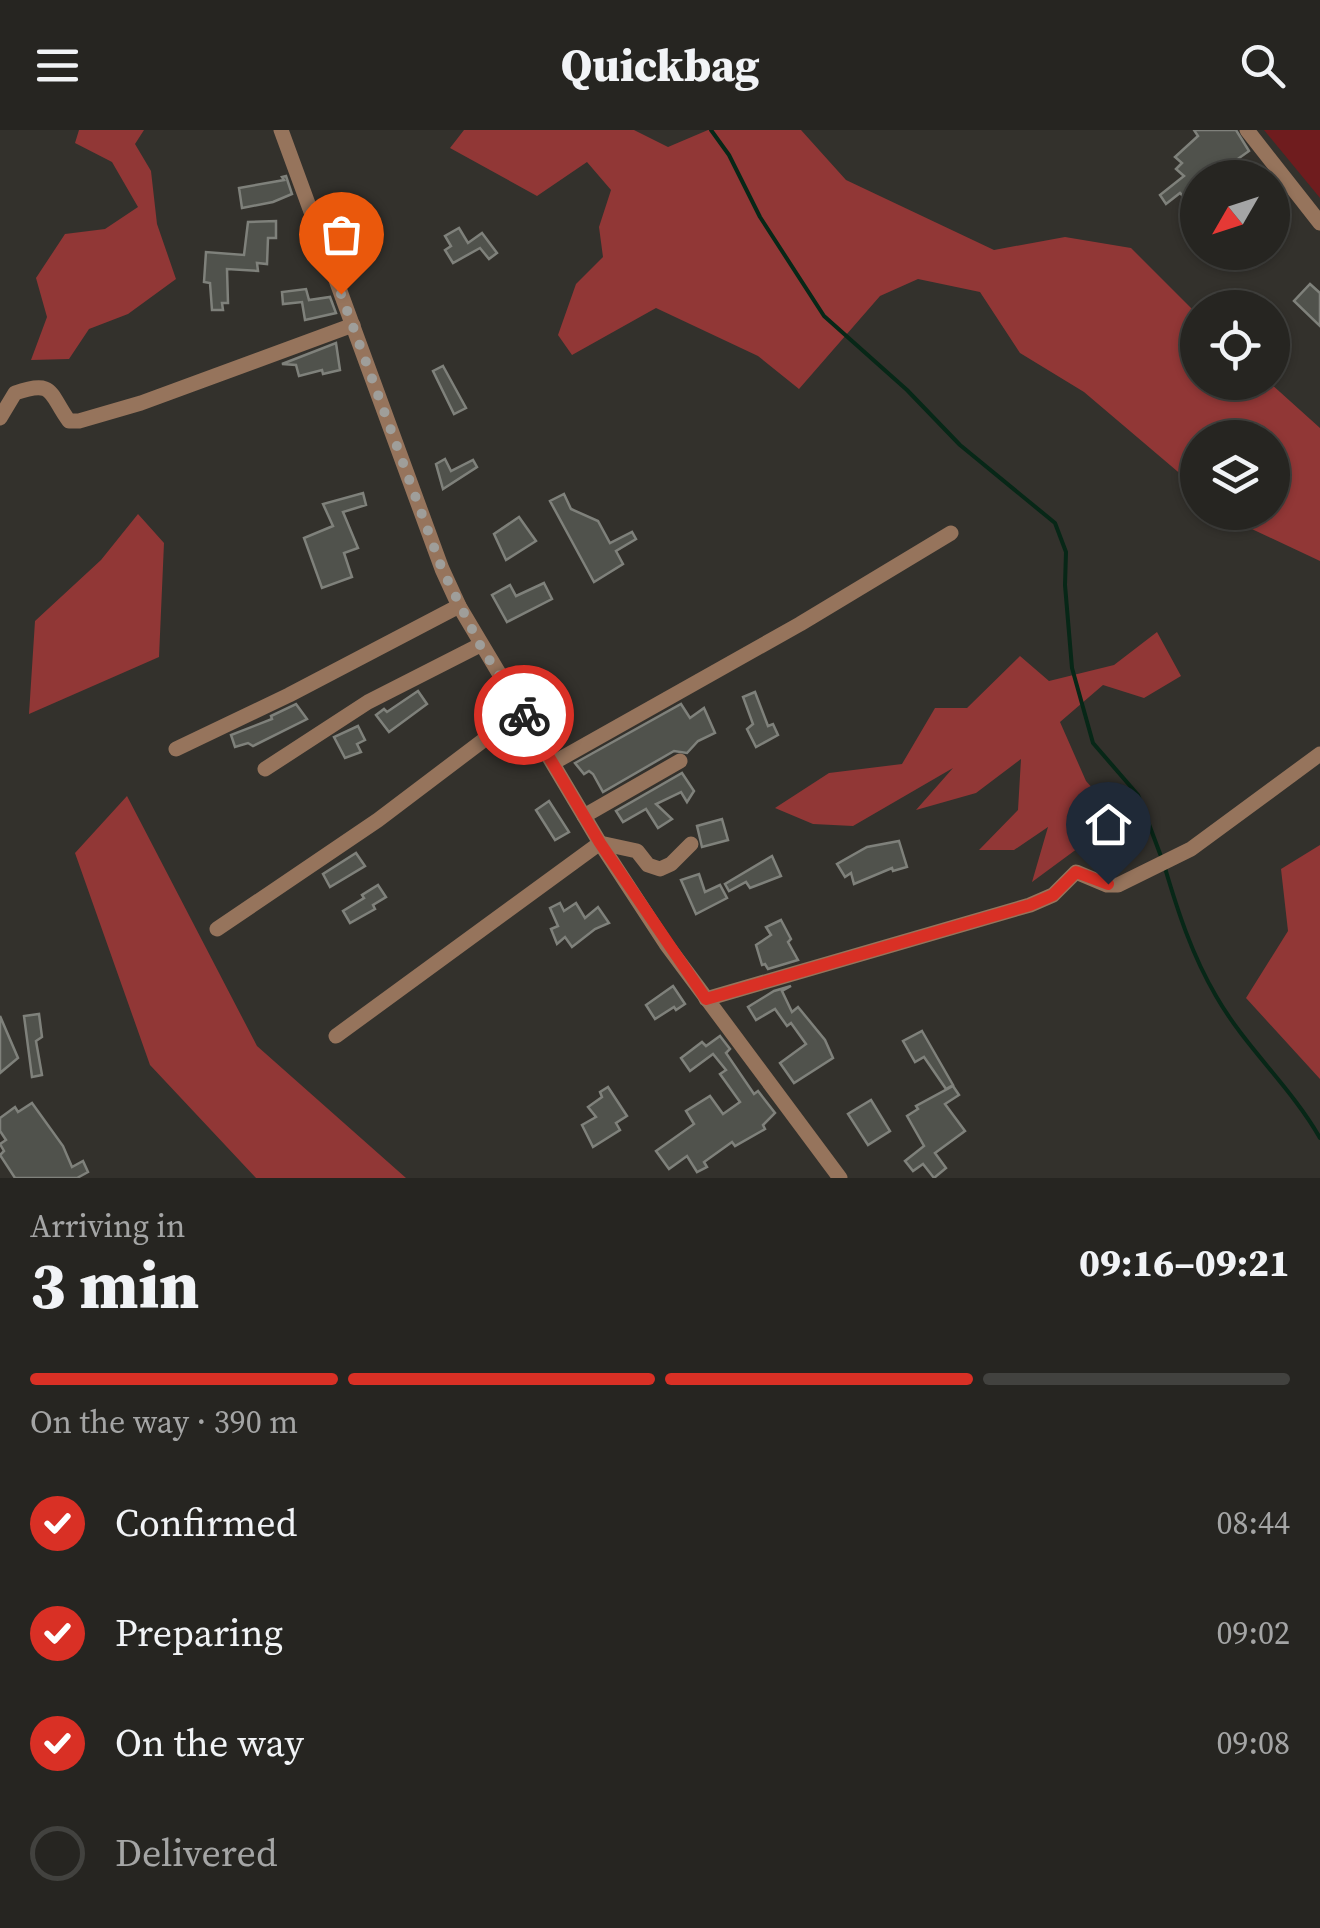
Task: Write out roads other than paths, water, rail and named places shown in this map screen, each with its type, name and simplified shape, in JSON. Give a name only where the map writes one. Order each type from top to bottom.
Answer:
[{"type":"street","points":[[281,130],[459,606],[600,843],[706,999],[840,1178]]},
{"type":"street","points":[[1246,130],[1320,223]]},
{"type":"street","points":[[0,418],[16,393],[39,386],[50,390],[69,420],[78,421],[140,403],[353,325]]},
{"type":"street","points":[[553,763],[800,624],[950,533]]},
{"type":"street","points":[[176,750],[289,696],[459,606]]},
{"type":"street","points":[[265,769],[368,702],[480,645]]},
{"type":"street","points":[[217,929],[378,820],[522,711]]},
{"type":"street","points":[[706,999],[1030,905],[1053,895],[1076,872],[1118,885],[1191,849],[1320,754]]},
{"type":"street","points":[[584,816],[680,760]]},
{"type":"street","points":[[336,1036],[600,843],[637,851],[648,865],[660,869],[671,864],[691,844]]},
{"type":"waterway","points":[[711,130],[729,155],[760,217],[824,316],[907,390],[960,445],[1055,523],[1066,552],[1072,668],[1093,743],[1138,795],[1162,859]]},
{"type":"waterway","points":[[1165,868],[1186,933],[1216,996],[1320,1138]]}]
